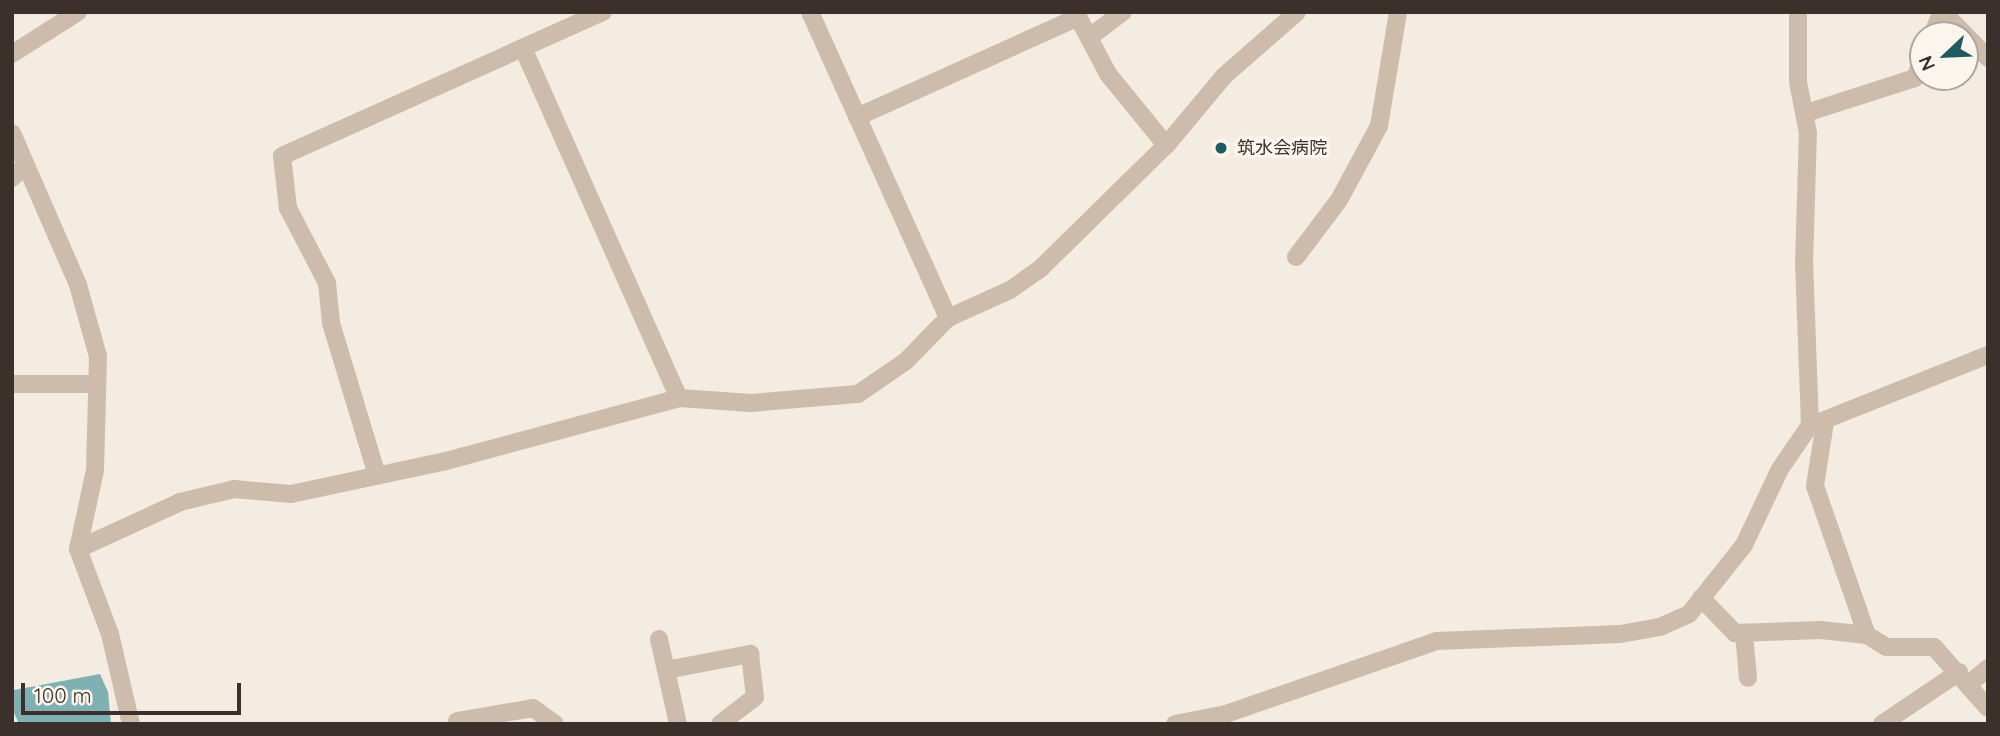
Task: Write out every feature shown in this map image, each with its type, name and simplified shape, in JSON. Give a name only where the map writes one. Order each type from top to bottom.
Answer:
[{"type":"street","points":[[12,54],[78,12]]},
{"type":"street","points":[[376,471],[331,323],[327,283],[288,208],[282,156],[603,12]]},
{"type":"street","points":[[810,12],[948,318]]},
{"type":"street","points":[[1091,36],[1123,12]]},
{"type":"street","points":[[78,549],[180,502],[234,489],[291,494],[376,471],[446,461],[679,398],[751,403],[858,394],[906,361],[948,318],[1010,290],[1041,268],[1166,145],[1224,76],[1297,12]]},
{"type":"street","points":[[1296,257],[1339,200],[1379,126],[1398,12]]},
{"type":"street","points":[[1798,12],[1798,82],[1806,113],[1804,265],[1817,424],[1815,486],[1867,635]]},
{"type":"street","points":[[1946,13],[1988,58]]},
{"type":"street","points":[[857,117],[1068,19],[1078,17],[1091,36],[1108,74],[1166,145]]},
{"type":"street","points":[[523,48],[679,398]]},
{"type":"street","points":[[1806,113],[1909,80]]},
{"type":"street","points":[[12,133],[19,172],[78,285],[98,356],[95,384],[96,470],[78,549],[113,645],[131,724]]},
{"type":"street","points":[[1175,724],[1226,714],[1437,641],[1620,634],[1660,627],[1689,614],[1744,545],[1780,469],[1817,424],[1988,355]]},
{"type":"street","points":[[12,384],[95,384]]},
{"type":"street","points":[[1702,598],[1735,633],[1821,630],[1867,635],[1886,647],[1934,648],[1964,678],[1988,708]]},
{"type":"street","points":[[1744,633],[1748,678]]},
{"type":"street","points":[[659,639],[678,724]]},
{"type":"street","points":[[666,670],[750,654],[755,697],[720,724]]},
{"type":"street","points":[[1882,724],[1964,678],[1988,668]]},
{"type":"street","points":[[457,721],[533,708],[555,724]]},
{"type":"water","points":[[100,674],[108,692],[111,724],[19,724],[12,708],[14,690]]},
{"type":"place","name":"筑水会病院","points":[[1221,148]]}]
